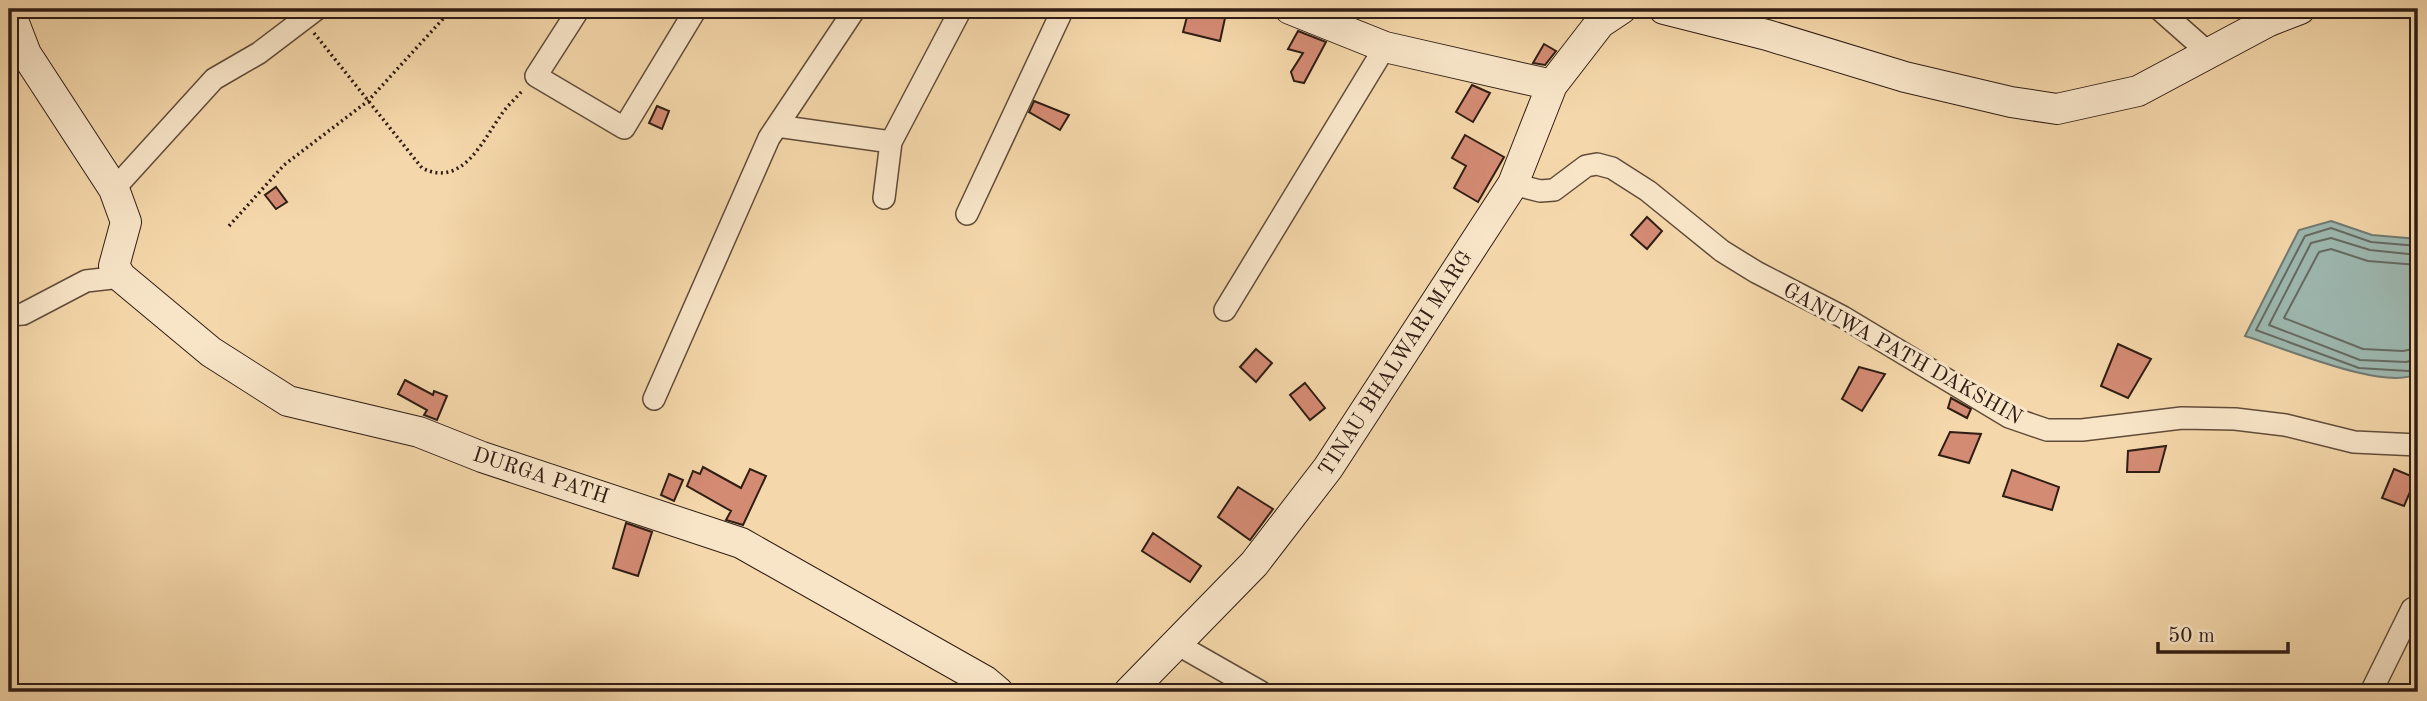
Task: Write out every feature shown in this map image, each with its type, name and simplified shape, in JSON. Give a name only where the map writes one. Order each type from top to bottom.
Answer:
[{"type":"street","points":[[579,9],[536,76],[624,128],[696,9]]},
{"type":"street","points":[[654,399],[777,126],[855,9]]},
{"type":"street","points":[[884,198],[891,142],[961,9]]},
{"type":"street","points":[[967,214],[1063,9]]},
{"type":"street","points":[[1290,9],[1385,47],[1552,85]]},
{"type":"street","name":"TINAU BHALWARI MARG","points":[[1129,692],[1254,564],[1328,468],[1513,184],[1552,85],[1600,23],[1621,9]]},
{"type":"street","points":[[1664,9],[1767,35],[1905,77],[2011,102],[2057,109],[2138,91],[2211,55],[2269,21],[2300,9]]},
{"type":"street","points":[[2160,9],[2211,55]]},
{"type":"street","points":[[9,10],[26,54],[114,189],[126,222],[114,267],[121,277],[86,281],[23,314],[9,315]]},
{"type":"street","points":[[114,189],[214,79],[259,53],[310,14]]},
{"type":"street","points":[[1225,310],[1385,47]]},
{"type":"street","points":[[777,126],[891,142]]},
{"type":"street","name":"GANUWA PATH DAKSHIN","points":[[1513,184],[1540,191],[1555,190],[1586,166],[1597,164],[1612,168],[1648,191],[1722,251],[1756,272],[1843,317],[2009,418],[2047,429],[2082,430],[2182,418],[2235,419],[2285,425],[2354,442],[2418,445]]},
{"type":"street","name":"DURGA PATH","points":[[121,277],[211,352],[288,401],[419,432],[482,457],[741,543],[985,681],[998,692]]},
{"type":"street","points":[[2371,692],[2412,609],[2418,606]]},
{"type":"street","points":[[1175,643],[1261,692]]},
{"type":"path","points":[[229,226],[284,165],[368,101],[452,9]]},
{"type":"path","points":[[310,14],[368,101],[422,168],[434,174],[446,174],[472,158],[502,114],[536,76]]},
{"type":"water","points":[[2331,221],[2372,235],[2418,239],[2418,373],[2403,378],[2359,373],[2245,336],[2299,230]]},
{"type":"building","points":[[1189,9],[1227,9],[1220,41],[1183,32]]},
{"type":"building","points":[[1298,31],[1326,42],[1304,83],[1294,81],[1291,72],[1303,53],[1288,49]]},
{"type":"building","points":[[1544,44],[1556,51],[1545,65],[1533,63]]},
{"type":"building","points":[[1472,85],[1490,93],[1473,122],[1456,112]]},
{"type":"building","points":[[1034,101],[1069,115],[1060,130],[1029,112]]},
{"type":"building","points":[[657,106],[669,111],[662,129],[649,123]]},
{"type":"building","points":[[1465,135],[1504,157],[1478,202],[1454,188],[1466,166],[1452,158]]},
{"type":"building","points":[[276,187],[287,202],[276,209],[265,195]]},
{"type":"building","points":[[1647,217],[1662,231],[1647,249],[1631,235]]},
{"type":"building","points":[[2118,344],[2151,359],[2128,398],[2101,386]]},
{"type":"building","points":[[1256,349],[1272,363],[1256,382],[1240,367]]},
{"type":"building","points":[[1859,367],[1885,374],[1862,411],[1842,399]]},
{"type":"building","points":[[405,380],[433,395],[434,391],[447,396],[437,420],[424,415],[427,410],[398,394]]},
{"type":"building","points":[[1305,383],[1325,408],[1310,420],[1290,395]]},
{"type":"building","points":[[1951,398],[1971,409],[1967,418],[1948,408]]},
{"type":"building","points":[[1950,432],[1981,434],[1969,463],[1939,455]]},
{"type":"building","points":[[2166,446],[2159,472],[2127,472],[2128,451]]},
{"type":"building","points":[[703,467],[741,488],[750,469],[766,476],[743,525],[726,520],[731,511],[687,486],[693,471],[700,474]]},
{"type":"building","points":[[2394,469],[2416,478],[2404,506],[2382,498]]},
{"type":"building","points":[[2012,470],[2059,487],[2052,510],[2003,496]]},
{"type":"building","points":[[669,474],[683,480],[674,501],[661,495]]},
{"type":"building","points":[[1238,487],[1273,509],[1250,540],[1218,517]]},
{"type":"building","points":[[626,523],[652,532],[638,576],[613,568]]},
{"type":"building","points":[[1153,533],[1201,566],[1190,582],[1142,551]]}]
